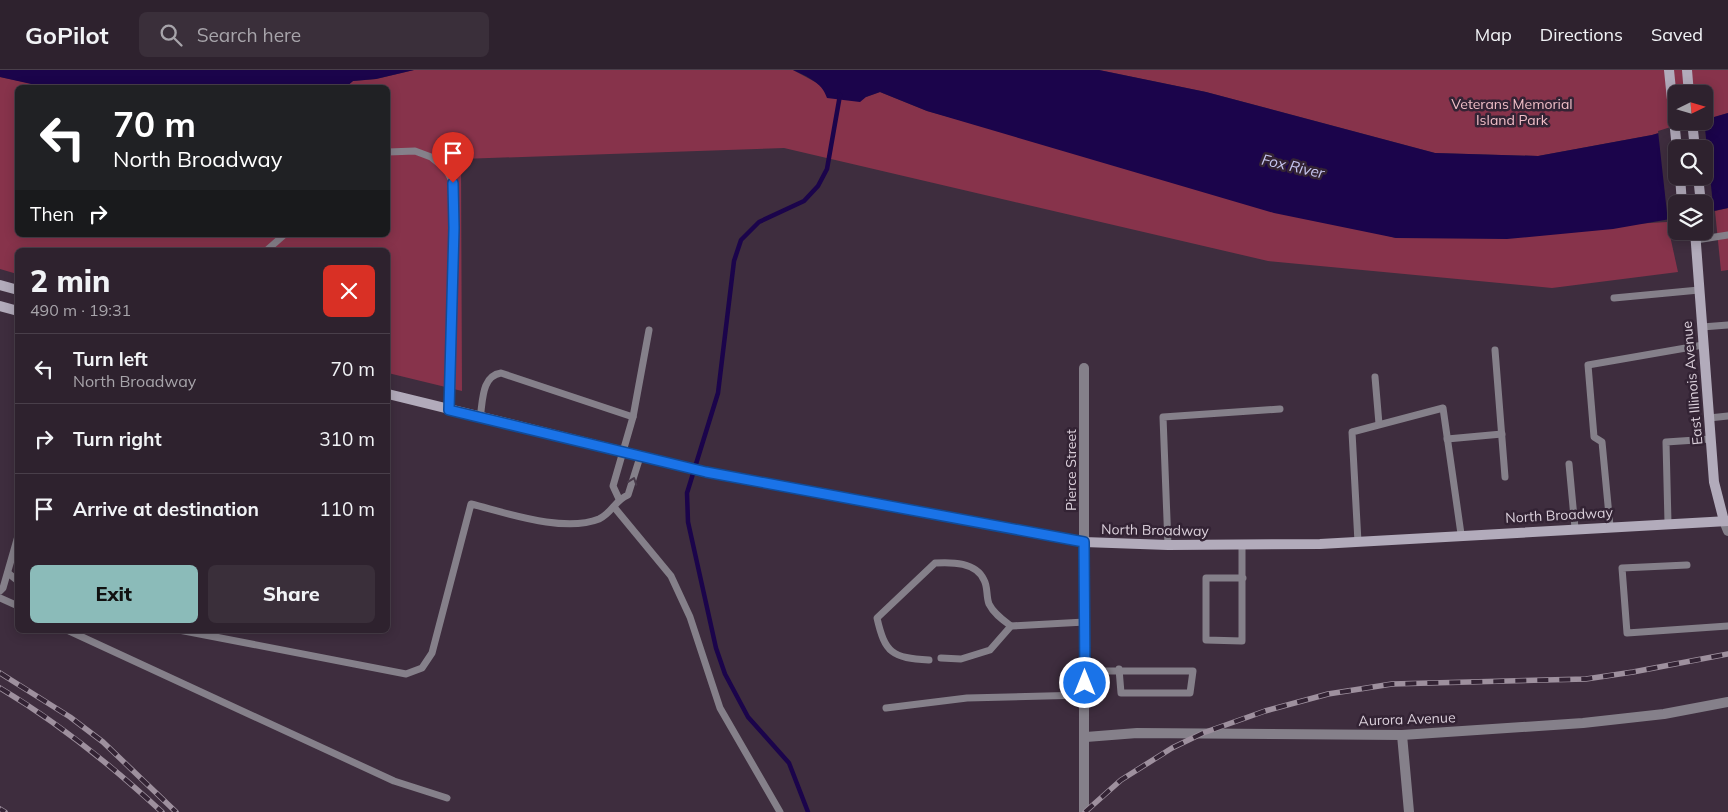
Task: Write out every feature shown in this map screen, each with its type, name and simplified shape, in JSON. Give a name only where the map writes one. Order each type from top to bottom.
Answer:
[{"type":"main road","points":[[1669,70],[1676,140]]},
{"type":"main road","points":[[1687,70],[1688,85]]},
{"type":"main road","name":"East Illinois Avenue","points":[[1695,240],[1714,482],[1727,524]]},
{"type":"main road","points":[[0,285],[15,289]]},
{"type":"main road","points":[[0,306],[15,310]]},
{"type":"main road","name":"North Broadway","points":[[390,395],[706,472],[1084,542],[1168,545],[1358,542],[1461,534],[1668,523],[1727,524]]},
{"type":"street","name":"Pierce Street","points":[[1084,368],[1086,737],[1084,812]]},
{"type":"street","name":"Aurora Avenue","points":[[1086,737],[1137,733],[1402,735],[1583,723],[1664,714],[1728,702]]},
{"type":"street","points":[[1402,735],[1409,812]]},
{"type":"lane","points":[[390,152],[415,151],[431,157],[446,169],[453,183],[454,228],[449,410]]},
{"type":"lane","points":[[1713,235],[1728,235]]},
{"type":"lane","points":[[269,248],[282,237]]},
{"type":"lane","points":[[1614,298],[1699,290]]},
{"type":"lane","points":[[1702,328],[1728,325]]},
{"type":"lane","points":[[619,499],[613,486],[633,417],[649,330]]},
{"type":"lane","points":[[1610,526],[1602,442],[1594,437],[1588,365],[1703,345]]},
{"type":"lane","points":[[1495,350],[1506,477]]},
{"type":"lane","points":[[480,418],[486,381],[493,374],[501,373],[633,417]]},
{"type":"lane","points":[[1375,377],[1379,424]]},
{"type":"lane","points":[[1358,542],[1352,432],[1443,408],[1461,534]]},
{"type":"lane","points":[[1168,545],[1163,417],[1280,409]]},
{"type":"lane","points":[[1709,418],[1728,416]]},
{"type":"lane","points":[[1447,439],[1502,434]]},
{"type":"lane","points":[[1668,523],[1666,442],[1711,439]]},
{"type":"lane","points":[[194,633],[406,674],[422,668],[432,653],[471,504],[555,525],[596,520],[608,515],[619,499],[628,495],[640,456]]},
{"type":"lane","points":[[1569,464],[1575,528]]},
{"type":"lane","points":[[614,507],[671,576],[690,616],[720,708],[780,812]]},
{"type":"lane","points":[[1242,544],[1242,578],[1242,641],[1206,640],[1206,578],[1242,578]]},
{"type":"lane","points":[[0,591],[8,573],[15,547]]},
{"type":"lane","points":[[929,660],[897,655],[883,644],[877,618],[935,563],[950,562],[972,567],[984,580],[989,604],[999,617],[1012,626],[1085,622]]},
{"type":"lane","points":[[1686,566],[1622,568],[1627,633],[1728,626]]},
{"type":"lane","points":[[8,573],[15,579]]},
{"type":"lane","points":[[0,598],[15,605]]},
{"type":"lane","points":[[940,658],[961,659],[990,650],[1012,626]]},
{"type":"lane","points":[[74,633],[368,770],[394,781],[447,798]]},
{"type":"lane","points":[[1085,671],[1118,670],[1193,671],[1190,693],[1121,693],[1118,670]]},
{"type":"lane","points":[[886,708],[967,698],[1085,695]]},
{"type":"green space","points":[[414,70],[793,70],[825,89],[866,97],[880,92],[927,111],[1396,238],[1667,222],[1668,240],[1671,240],[1678,272],[1552,288],[1268,261],[784,148],[461,159],[462,391],[390,373],[390,248],[15,248],[15,273],[0,269],[0,77],[38,85],[15,85],[15,237],[390,237],[390,85],[348,85],[353,81],[376,79]]},
{"type":"green space","name":"Veterans Memorial Island Park","points":[[1099,70],[1728,70],[1728,113],[1713,117],[1713,85],[1668,85],[1669,130],[1652,135],[1538,156],[1435,153],[1206,92]]},
{"type":"green space","points":[[1728,208],[1728,270],[1721,271],[1715,211]]},
{"type":"water","points":[[0,70],[414,70],[376,79],[353,81],[348,85],[36,85],[0,77]]},
{"type":"water","name":"Fox River","points":[[793,70],[1099,70],[1206,92],[1435,153],[1538,156],[1652,135],[1669,130],[1713,130],[1713,117],[1728,113],[1728,208],[1713,211],[1713,195],[1668,195],[1668,219],[1613,229],[1507,239],[1396,238],[1274,213],[927,111],[880,92],[866,97],[860,102],[827,98],[822,88],[809,78]]},
{"type":"pier","points":[[1668,128],[1668,130],[1705,130],[1706,140],[1668,140],[1668,185],[1711,185],[1712,195],[1668,195],[1668,222],[1658,131]]},
{"type":"waterway","points":[[808,812],[789,763],[748,717],[725,674],[716,648],[688,522],[687,493],[718,393],[734,261],[741,240],[759,222],[804,201],[818,186],[827,169],[840,95]]},
{"type":"railway","points":[[1085,812],[1121,780],[1172,748],[1203,733],[1265,711],[1328,694],[1392,684],[1586,679],[1728,654]]},
{"type":"railway","points":[[0,673],[70,717],[103,742],[176,812]]},
{"type":"railway","points":[[0,688],[22,701],[84,746],[162,812]]},
{"type":"railway","points":[[0,809],[5,812]]},
{"type":"route","points":[[453,183],[454,228],[449,410],[706,472],[1084,542],[1085,683]]}]
